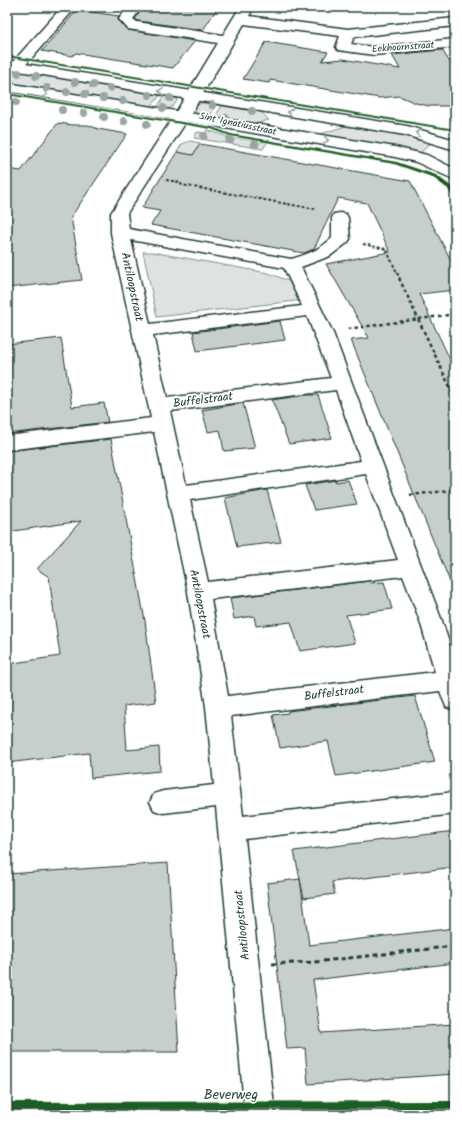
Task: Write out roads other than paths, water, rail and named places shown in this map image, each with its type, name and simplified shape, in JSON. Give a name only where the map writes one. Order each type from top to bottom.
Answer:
[{"type":"street","name":"Sint Ignatiusstraat","points":[[12,66],[69,7]]},
{"type":"street","points":[[135,7],[126,19],[133,26],[227,40]]},
{"type":"street","name":"Eekhoornstraat","points":[[181,116],[244,13],[348,33],[451,22],[455,38]]},
{"type":"street","name":"Eekhoornstraat","points":[[348,33],[343,47],[374,51],[455,43]]},
{"type":"street","name":"Sint Ignatiusstraat","points":[[12,66],[407,131],[455,145]]},
{"type":"street","name":"Sint Ignatiusstraat","points":[[7,87],[394,152],[421,158],[452,170]]},
{"type":"street","name":"Antiloopstraat","points":[[181,116],[119,214],[120,233],[199,592],[218,707],[246,966],[260,1115]]},
{"type":"street","points":[[120,233],[291,264],[311,259],[334,247],[341,239],[340,218]]},
{"type":"street","name":"Buffelstraat","points":[[218,707],[452,690],[431,621],[324,332],[291,264]]},
{"type":"street","points":[[142,331],[312,310]]},
{"type":"street","name":"Buffelstraat","points":[[7,443],[343,383]]},
{"type":"street","points":[[177,494],[374,466]]},
{"type":"street","points":[[199,592],[411,567]]},
{"type":"street","points":[[163,802],[228,794]]},
{"type":"street","points":[[231,829],[455,803]]}]
